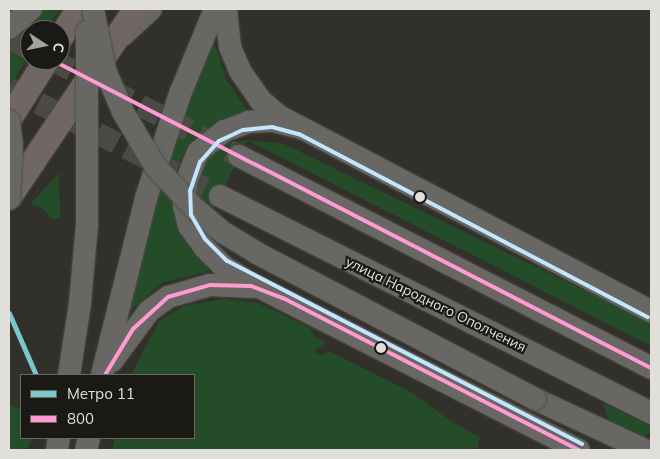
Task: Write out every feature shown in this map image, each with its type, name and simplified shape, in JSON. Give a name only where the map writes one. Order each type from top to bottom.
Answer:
[{"type":"main road","points":[[9,28],[31,9]]},
{"type":"main road","points":[[70,21],[78,9]]},
{"type":"main road","points":[[69,374],[80,303],[87,225],[88,9]]},
{"type":"main road","points":[[93,9],[105,70],[123,112],[155,166],[194,208],[224,233],[257,253],[535,399],[646,450]]},
{"type":"main road","points":[[9,197],[135,9]]},
{"type":"main road","points":[[107,49],[151,9]]},
{"type":"main road","points":[[104,374],[146,198],[180,94],[214,9]]},
{"type":"main road","points":[[226,9],[230,47],[246,82],[269,108],[301,128],[651,311]]},
{"type":"main road","points":[[9,197],[12,144],[9,119],[40,70]]},
{"type":"main road","points":[[301,128],[264,120],[233,126],[215,136],[198,152],[186,182],[185,214],[193,232],[223,266],[262,288],[580,450]]},
{"type":"main road","points":[[239,156],[651,368]]},
{"type":"main road","name":"улица Народного Ополчения","points":[[220,196],[651,413]]},
{"type":"main road","points":[[105,374],[132,329],[149,311],[168,297],[210,285],[262,288]]},
{"type":"green space","points":[[44,9],[60,9],[53,20],[32,20]]},
{"type":"green space","points":[[20,30],[20,70],[9,87],[9,40]]},
{"type":"green space","points":[[212,37],[226,79],[248,111],[218,120],[188,145],[176,170],[171,198],[178,232],[195,255],[211,270],[162,283],[126,314],[155,204]]},
{"type":"green space","points":[[247,140],[284,144],[651,323],[651,346]]},
{"type":"green space","points":[[247,140],[205,227],[201,223],[192,173],[221,143]]},
{"type":"green space","points":[[59,173],[60,218],[53,220],[43,209],[30,204]]},
{"type":"green space","points":[[224,299],[258,303],[310,328],[315,337],[326,342],[314,352],[322,356],[329,351],[411,392],[455,424],[480,437],[477,450],[112,450],[115,439],[195,439],[195,374],[132,374],[159,321],[184,306]]},
{"type":"green space","points":[[603,403],[651,426],[651,432],[643,437],[609,422]]},
{"type":"green space","points":[[9,405],[20,408],[20,439],[32,439],[27,450],[9,450]]},
{"type":"tunnel","points":[[9,38],[20,44]]},
{"type":"tunnel","points":[[70,69],[239,156]]},
{"type":"tunnel","points":[[9,88],[220,196]]},
{"type":"metro line","name":"11","points":[[9,313],[36,374]]},
{"type":"transit line","name":"800","points":[[70,69],[651,368]]},
{"type":"transit line","points":[[582,444],[227,261],[205,239],[191,215],[190,191],[200,162],[219,141],[243,130],[272,127],[299,134],[648,317]]},
{"type":"transit line","name":"800","points":[[106,374],[133,329],[168,297],[210,285],[251,286],[283,298],[579,450]]}]
